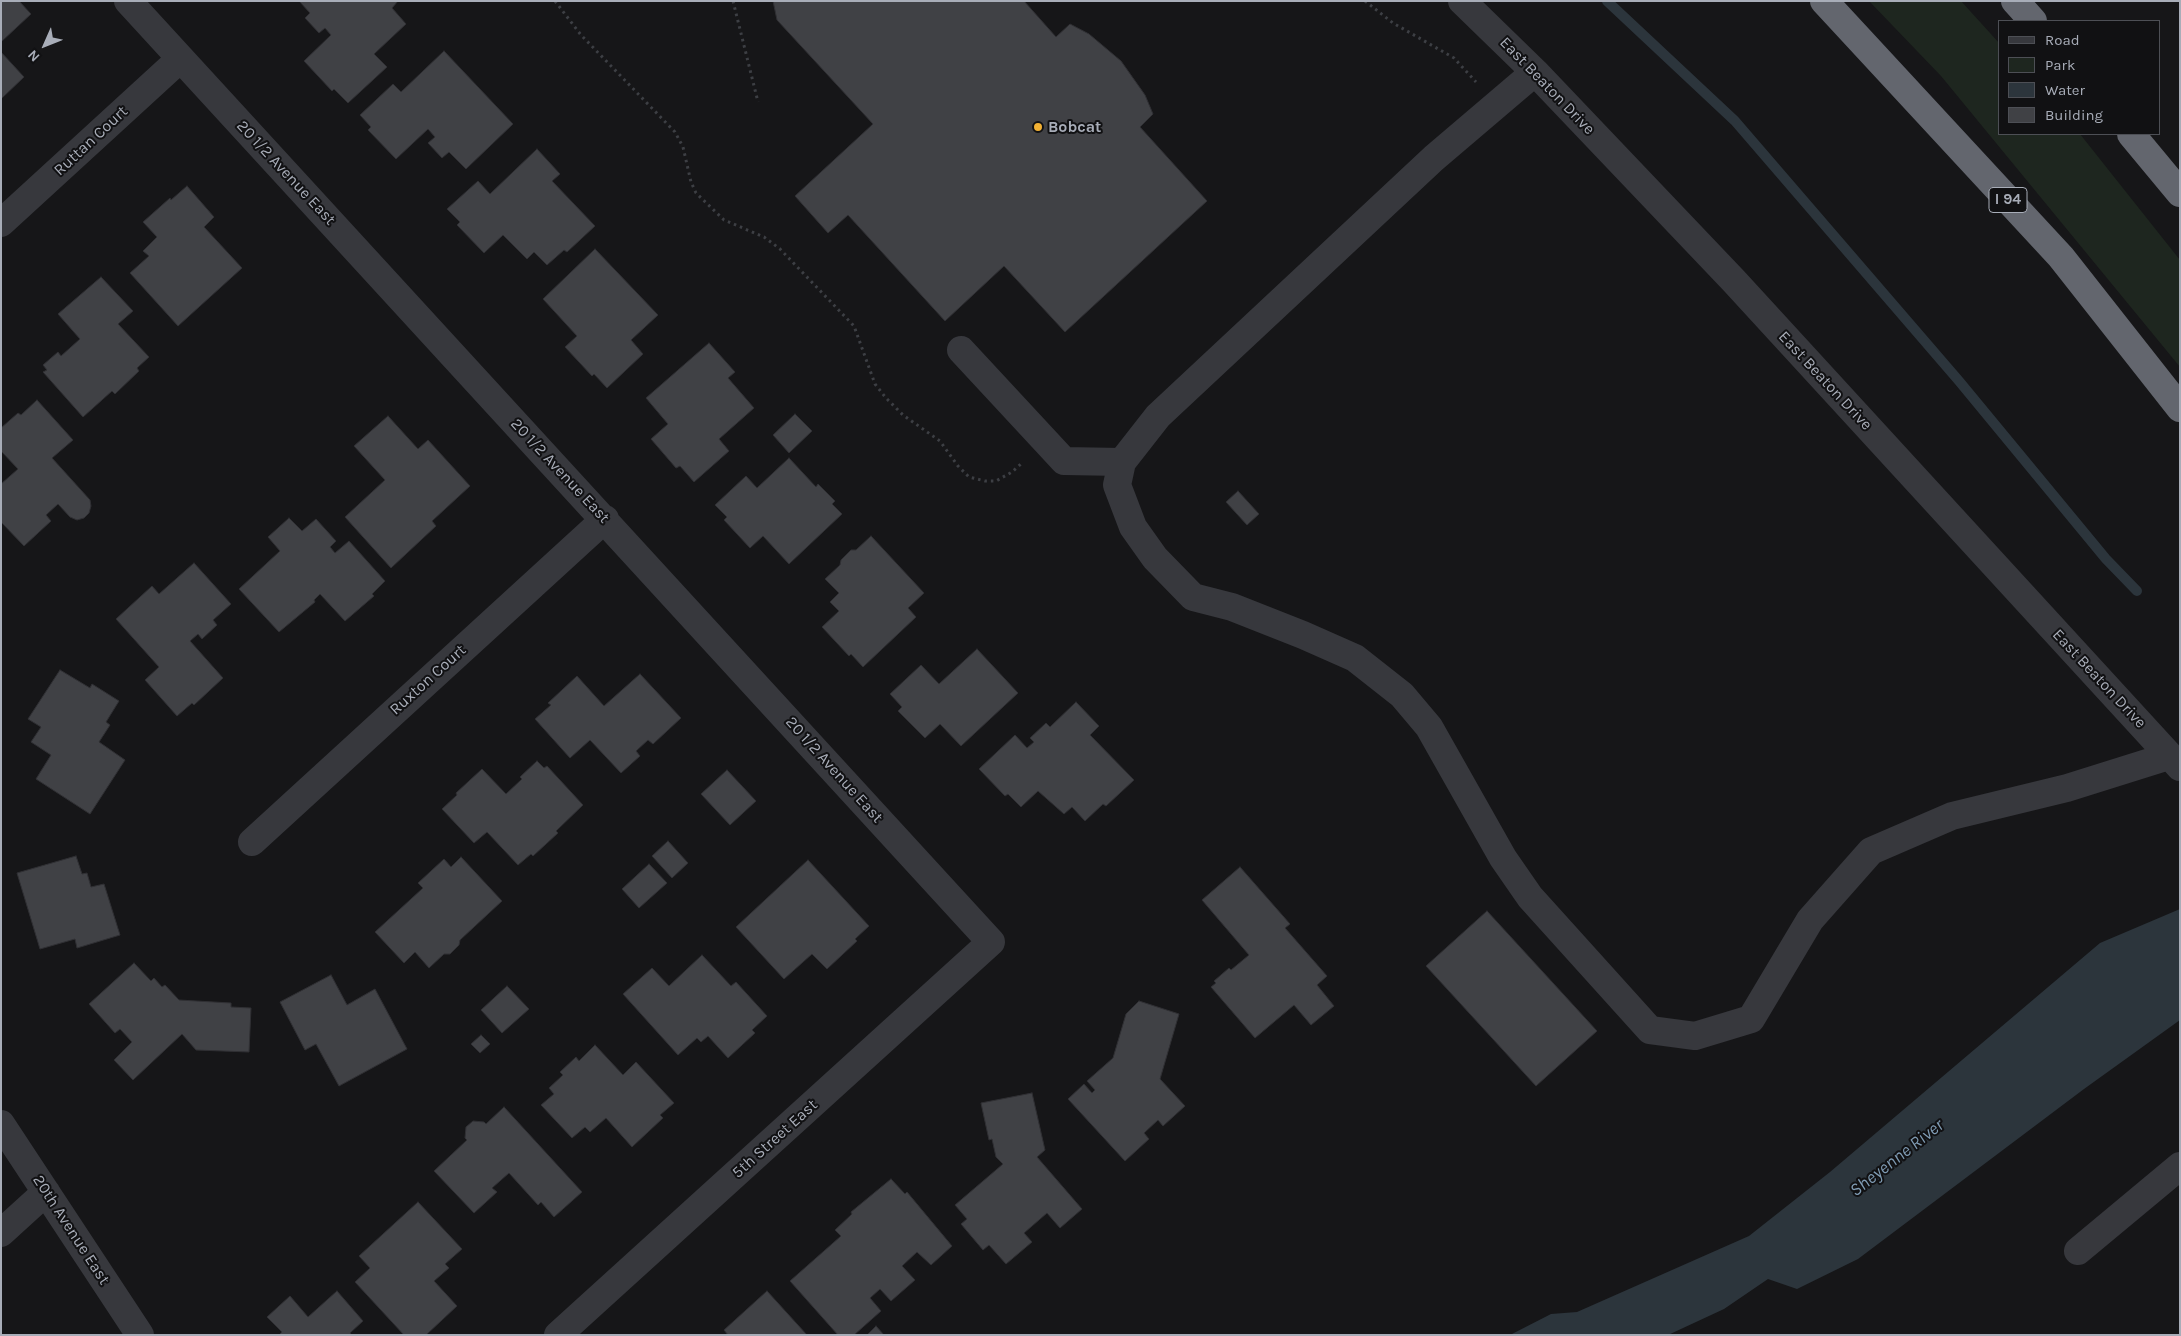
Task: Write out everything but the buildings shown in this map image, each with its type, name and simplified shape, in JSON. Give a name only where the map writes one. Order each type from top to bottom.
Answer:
[{"type":"highway","name":"I 94","points":[[1824,1],[2061,257],[2180,408]]},
{"type":"highway","points":[[2016,1],[2032,20]]},
{"type":"highway","points":[[2132,135],[2180,193]]},
{"type":"street","name":"20 1/2 Avenue East","points":[[128,1],[991,942]]},
{"type":"street","name":"East Beaton Drive","points":[[1462,1],[1535,72],[1734,281],[2174,761]]},
{"type":"street","name":"Ruttan Court","points":[[1,223],[180,59]]},
{"type":"street","points":[[1535,72],[1434,158],[1158,416],[1122,462],[1117,485],[1133,527],[1155,558],[1193,597],[1232,607],[1303,634],[1355,658],[1402,695],[1429,727],[1503,858],[1530,897],[1650,1030],[1695,1036],[1751,1018],[1810,920],[1872,851],[1952,816],[2174,761]]},
{"type":"street","points":[[961,350],[1064,461],[1122,462]]},
{"type":"street","name":"Ruxton Court","points":[[252,842],[605,519]]},
{"type":"street","name":"5th Street East","points":[[558,1335],[991,942]]},
{"type":"street","name":"20th Avenue East","points":[[1,1124],[140,1335]]},
{"type":"street","points":[[2078,1251],[2180,1166]]},
{"type":"street","points":[[1,1233],[46,1192]]},
{"type":"path","points":[[555,1],[581,35],[675,132],[683,147],[691,182],[696,193],[724,220],[764,237],[780,249],[854,326],[875,384],[886,398],[903,415],[940,441],[958,466],[969,477],[985,481],[996,481],[1012,472],[1045,442]]},
{"type":"path","points":[[733,1],[758,102]]},
{"type":"path","points":[[1365,1],[1393,23],[1454,58],[1496,105]]},
{"type":"green space","points":[[1869,1],[1961,1],[1998,42],[1998,135],[2081,135],[2180,260],[2180,367],[1941,76]]},
{"type":"water","name":"Sheyenne River","points":[[2180,909],[2180,1020],[2084,1089],[1858,1259],[1797,1289],[1768,1279],[1724,1309],[1668,1335],[1510,1335],[1551,1314],[1577,1312],[1749,1236],[1830,1172],[2100,943]]},
{"type":"waterway","points":[[1607,1],[1735,121],[1959,381],[2106,559],[2137,591]]},
{"type":"place","name":"Bobcat","points":[[1038,127]]}]
